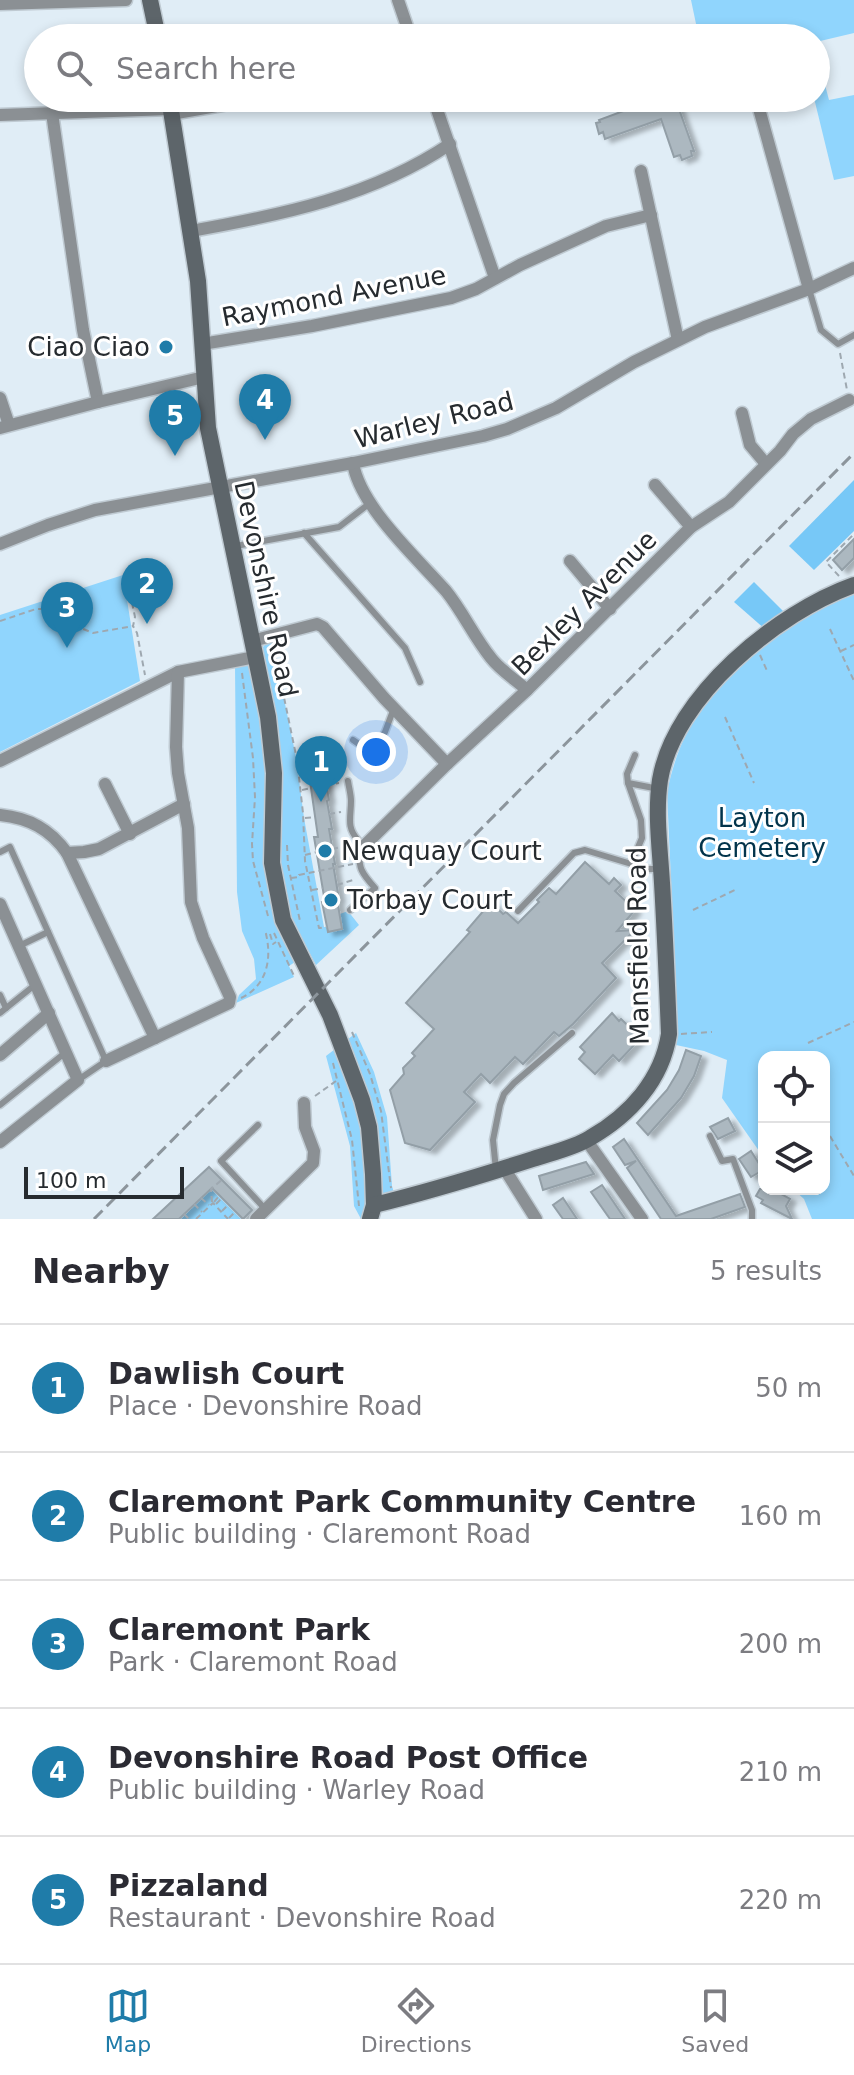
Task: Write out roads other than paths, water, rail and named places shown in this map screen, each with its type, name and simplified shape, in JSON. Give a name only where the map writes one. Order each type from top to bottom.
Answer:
[{"type":"main road","points":[[150,0],[155,24]]},
{"type":"main road","name":"Devonshire Road","points":[[171,112],[199,289],[208,428],[249,653],[264,689],[270,730],[274,773],[272,863],[283,920],[330,1015],[362,1100],[369,1127],[368,1213]]},
{"type":"main road","name":"Mansfield Road","points":[[368,1213],[587,1141],[624,1114],[651,1083],[660,1069],[669,1034],[658,797],[666,755],[686,718],[734,660],[782,621],[840,590],[848,582]]},
{"type":"street","points":[[0,4],[126,0]]},
{"type":"street","points":[[398,0],[406,24]]},
{"type":"street","points":[[0,115],[72,112]]},
{"type":"street","points":[[438,112],[495,278]]},
{"type":"street","points":[[760,112],[809,289]]},
{"type":"street","points":[[52,113],[83,330],[98,402]]},
{"type":"street","points":[[191,231],[279,215],[341,197],[404,172],[450,144]]},
{"type":"street","points":[[641,171],[678,340]]},
{"type":"street","name":"Raymond Avenue","points":[[202,344],[451,298],[606,226],[651,215]]},
{"type":"street","name":"Warley Road","points":[[0,544],[95,510],[353,463],[507,429],[556,408],[678,340],[854,268]]},
{"type":"street","points":[[0,398],[5,426],[204,377]]},
{"type":"street","name":"Bexley Avenue","points":[[358,857],[447,764],[527,690],[691,527],[729,502],[811,419],[849,400]]},
{"type":"street","points":[[742,413],[750,445],[766,464]]},
{"type":"street","points":[[353,463],[355,474],[370,503],[448,593],[492,659],[527,690]]},
{"type":"street","points":[[655,485],[691,527]]},
{"type":"street","points":[[570,561],[610,609]]},
{"type":"street","points":[[0,761],[178,672],[249,653],[271,636],[317,624],[447,764]]},
{"type":"street","points":[[106,1061],[229,1000],[199,930],[191,902],[188,828],[176,747],[178,672]]},
{"type":"street","points":[[105,784],[130,834]]},
{"type":"street","points":[[67,853],[99,849],[184,804]]},
{"type":"street","points":[[0,815],[26,819],[38,825],[67,853],[155,1038]]},
{"type":"street","points":[[0,904],[4,924],[19,946],[78,1080],[0,1142]]},
{"type":"street","points":[[0,1055],[49,1013]]},
{"type":"street","points":[[261,1214],[313,1163],[314,1151],[305,1127],[304,1103]]},
{"type":"street","points":[[587,1141],[642,1219]]},
{"type":"street","points":[[500,1169],[536,1219]]},
{"type":"lane","points":[[809,289],[821,330],[838,344],[854,335]]},
{"type":"lane","points":[[232,547],[339,527],[370,503]]},
{"type":"lane","points":[[304,533],[405,648],[420,682]]},
{"type":"lane","points":[[353,740],[366,749],[374,748],[385,732],[394,708]]},
{"type":"lane","points":[[631,864],[642,838],[641,820],[627,774],[635,755]]},
{"type":"lane","points":[[348,781],[349,823],[358,840],[361,871],[375,888],[350,910]]},
{"type":"lane","points":[[628,783],[659,789]]},
{"type":"lane","points":[[0,852],[10,847],[106,1061],[78,1080]]},
{"type":"lane","points":[[518,911],[574,853],[585,850],[648,869],[662,870]]},
{"type":"lane","points":[[19,946],[48,932]]},
{"type":"lane","points":[[0,995],[3,1010],[36,984]]},
{"type":"lane","points":[[500,1169],[493,1140],[504,1094],[572,1033]]},
{"type":"lane","points":[[0,1105],[66,1052]]},
{"type":"lane","points":[[258,1125],[221,1161],[261,1214]]},
{"type":"lane","points":[[710,1136],[722,1161],[733,1159],[752,1210],[752,1219]]},
{"type":"railway","points":[[94,1219],[854,453]]},
{"type":"place","name":"Ciao Ciao","points":[[166,347]]},
{"type":"place","name":"Devonshire Road Post Office","points":[[265,440]]},
{"type":"place","name":"Pizzaland","points":[[175,456]]},
{"type":"place","name":"Claremont Park Community Centre","points":[[147,624]]},
{"type":"place","name":"Claremont Park","points":[[67,648]]},
{"type":"place","name":"Dawlish Court","points":[[321,802]]},
{"type":"place","name":"Newquay Court","points":[[325,851]]},
{"type":"place","name":"Torbay Court","points":[[331,900]]},
{"type":"park label","name":"Layton Cemetery","points":[[762,833]]}]
